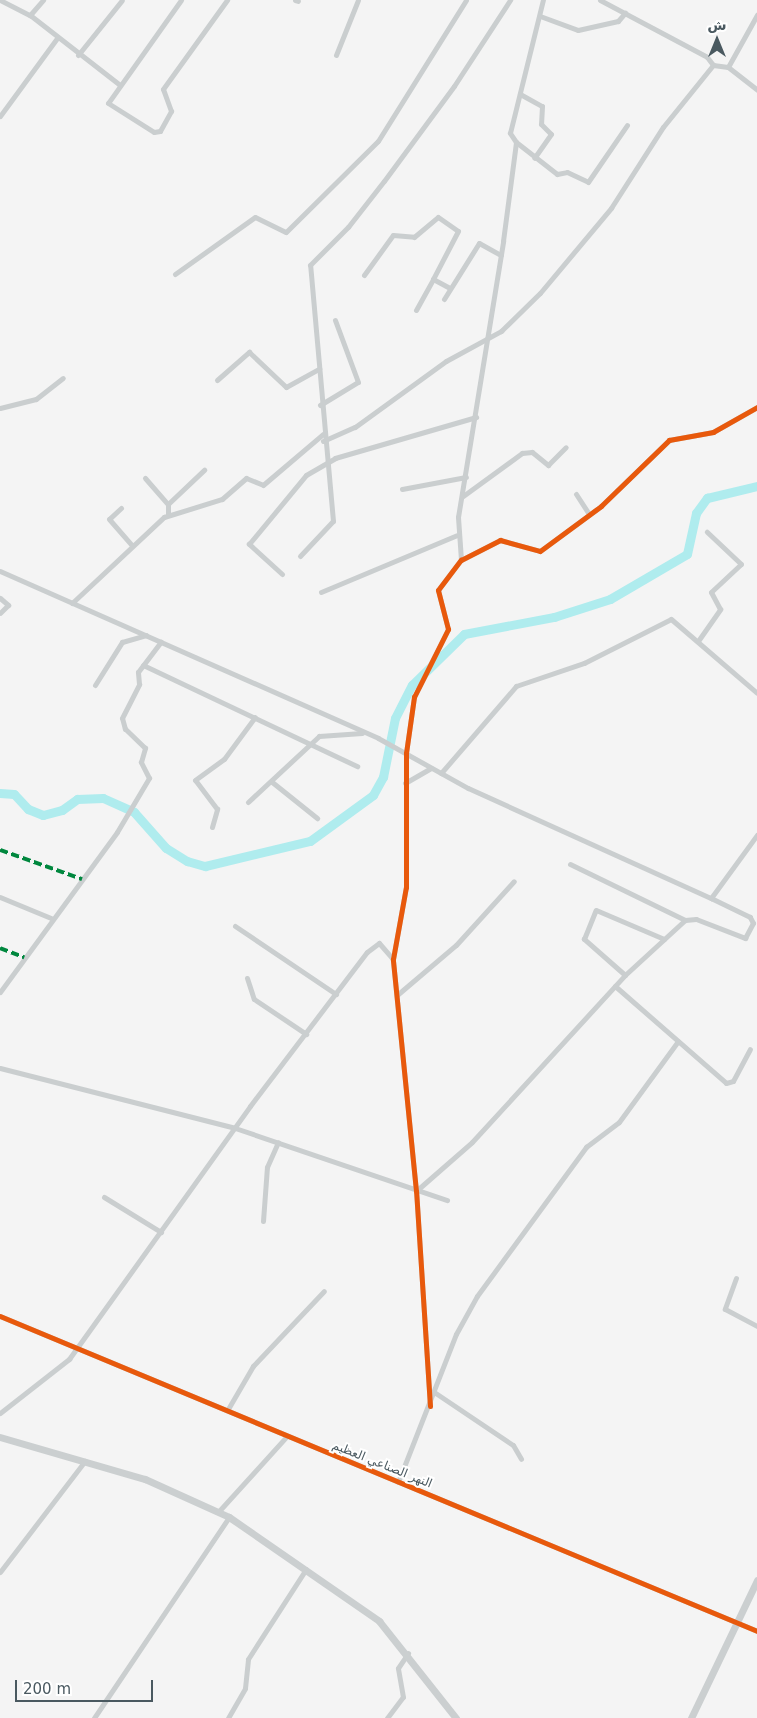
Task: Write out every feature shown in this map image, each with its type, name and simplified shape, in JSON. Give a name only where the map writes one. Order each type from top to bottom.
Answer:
[{"type":"street","points":[[0,0],[30,15],[78,55],[120,85]]},
{"type":"street","points":[[30,15],[44,0]]},
{"type":"street","points":[[78,55],[122,0]]},
{"type":"street","points":[[181,0],[108,103],[129,118],[160,131],[171,111],[164,89],[227,0]]},
{"type":"street","points":[[336,55],[358,0]]},
{"type":"street","points":[[175,274],[255,218],[286,232],[378,141],[466,0]]},
{"type":"street","points":[[300,556],[332,523],[322,434],[319,369],[310,265],[348,227],[384,181],[431,112],[454,86],[510,0]]},
{"type":"street","points":[[543,0],[510,133],[516,142],[534,158],[557,174],[567,172],[588,182],[627,125]]},
{"type":"street","points":[[600,0],[707,58],[713,65],[728,67],[757,90]]},
{"type":"street","points":[[540,16],[578,30],[618,21],[625,13]]},
{"type":"street","points":[[728,67],[757,15]]},
{"type":"street","points":[[0,116],[57,38]]},
{"type":"street","points":[[323,441],[354,427],[439,366],[501,331],[571,258],[611,208],[663,127],[713,65]]},
{"type":"street","points":[[520,94],[542,106],[541,124],[551,134],[534,158]]},
{"type":"street","points":[[461,560],[457,535],[476,417],[484,340],[501,255],[516,142]]},
{"type":"street","points":[[364,275],[393,235],[416,236],[436,217],[458,230],[416,310]]},
{"type":"street","points":[[444,299],[479,243],[501,255]]},
{"type":"street","points":[[433,279],[450,288]]},
{"type":"street","points":[[320,405],[358,382],[335,320]]},
{"type":"street","points":[[217,380],[249,352],[286,387],[319,369]]},
{"type":"street","points":[[0,408],[36,399],[63,378]]},
{"type":"street","points":[[430,1406],[416,1191],[394,959],[406,887],[406,752],[414,697],[448,629],[438,590],[461,560],[500,540],[540,552],[588,514],[669,440],[713,432],[756,410]]},
{"type":"street","points":[[282,574],[249,544],[306,475],[326,462],[476,417]]},
{"type":"street","points":[[72,602],[132,545],[168,515],[222,499],[246,478],[262,485],[322,434]]},
{"type":"street","points":[[463,496],[522,454],[532,452],[548,465],[566,447]]},
{"type":"street","points":[[168,504],[204,470]]},
{"type":"street","points":[[402,489],[466,476]]},
{"type":"street","points":[[145,478],[168,504],[168,515]]},
{"type":"street","points":[[576,494],[588,514]]},
{"type":"street","points":[[121,508],[110,519],[132,545]]},
{"type":"street","points":[[698,641],[720,609],[711,592],[740,564],[707,532]]},
{"type":"street","points":[[321,592],[457,535]]},
{"type":"street","points":[[0,571],[406,752],[442,773],[750,917],[753,922],[745,938],[696,919],[685,920],[570,864]]},
{"type":"street","points":[[0,598],[8,607],[0,613]]},
{"type":"street","points":[[442,773],[516,686],[584,663],[671,619],[757,693]]},
{"type":"street","points":[[95,685],[122,642],[146,635]]},
{"type":"street","points":[[0,992],[51,918],[117,832],[149,778],[142,762],[145,748],[122,723],[143,665],[161,642]]},
{"type":"street","points":[[143,665],[356,766]]},
{"type":"street","points":[[212,827],[217,809],[195,780],[224,760],[255,717]]},
{"type":"street","points":[[248,802],[272,782],[308,743],[328,734],[365,733]]},
{"type":"street","points":[[405,784],[432,768]]},
{"type":"street","points":[[272,782],[317,818]]},
{"type":"street","points":[[711,898],[757,835]]},
{"type":"street","points":[[397,995],[456,945],[514,881]]},
{"type":"street","points":[[0,897],[51,918]]},
{"type":"street","points":[[625,975],[584,940],[596,910],[664,940]]},
{"type":"street","points":[[416,1191],[539,1074],[625,975],[685,920]]},
{"type":"street","points":[[235,926],[336,994]]},
{"type":"street","points":[[0,1413],[55,1373],[78,1348],[235,1128],[374,944],[380,944],[394,959]]},
{"type":"street","points":[[247,978],[254,998],[306,1034]]},
{"type":"street","points":[[615,986],[726,1083],[733,1080],[750,1049]]},
{"type":"street","points":[[398,1482],[430,1406],[456,1334],[477,1296],[586,1146],[619,1122],[678,1041]]},
{"type":"street","points":[[0,1068],[235,1128],[447,1200]]},
{"type":"street","points":[[263,1221],[268,1168],[278,1142]]},
{"type":"street","points":[[104,1197],[161,1232]]},
{"type":"street","points":[[736,1278],[725,1308],[757,1326]]},
{"type":"street","points":[[228,1409],[253,1366],[324,1291]]},
{"type":"street","name":"النهر الصناعي العظيم","points":[[0,1316],[228,1409],[287,1436],[757,1631]]},
{"type":"street","points":[[434,1392],[513,1445],[521,1459]]},
{"type":"street","points":[[219,1511],[287,1436]]},
{"type":"street","points":[[0,1437],[145,1479],[229,1516],[366,1610],[409,1653],[456,1718]]},
{"type":"street","points":[[0,1572],[85,1461]]},
{"type":"street","points":[[94,1718],[229,1516]]},
{"type":"street","points":[[228,1718],[245,1688],[248,1659],[306,1568]]},
{"type":"street","points":[[691,1718],[757,1580]]},
{"type":"street","points":[[387,1718],[402,1697],[398,1668],[409,1653]]},
{"type":"waterway","points":[[0,793],[14,794],[28,809],[43,815],[62,810],[77,799],[103,798],[134,812],[166,848],[187,861],[205,866],[310,841],[373,795],[383,777],[395,718],[412,685],[464,634],[554,617],[610,599],[687,554],[696,513],[707,498],[757,486]]},
{"type":"marked path","points":[[0,850],[82,879]]},
{"type":"marked path","points":[[0,948],[24,957]]},
{"type":"cycle path","points":[[430,1406],[416,1191],[393,959],[406,887],[406,753],[414,697],[448,629],[438,590],[461,560],[500,540],[540,551],[601,506],[669,440],[713,432],[757,407]]},
{"type":"cycle path","points":[[0,1316],[757,1631]]}]
